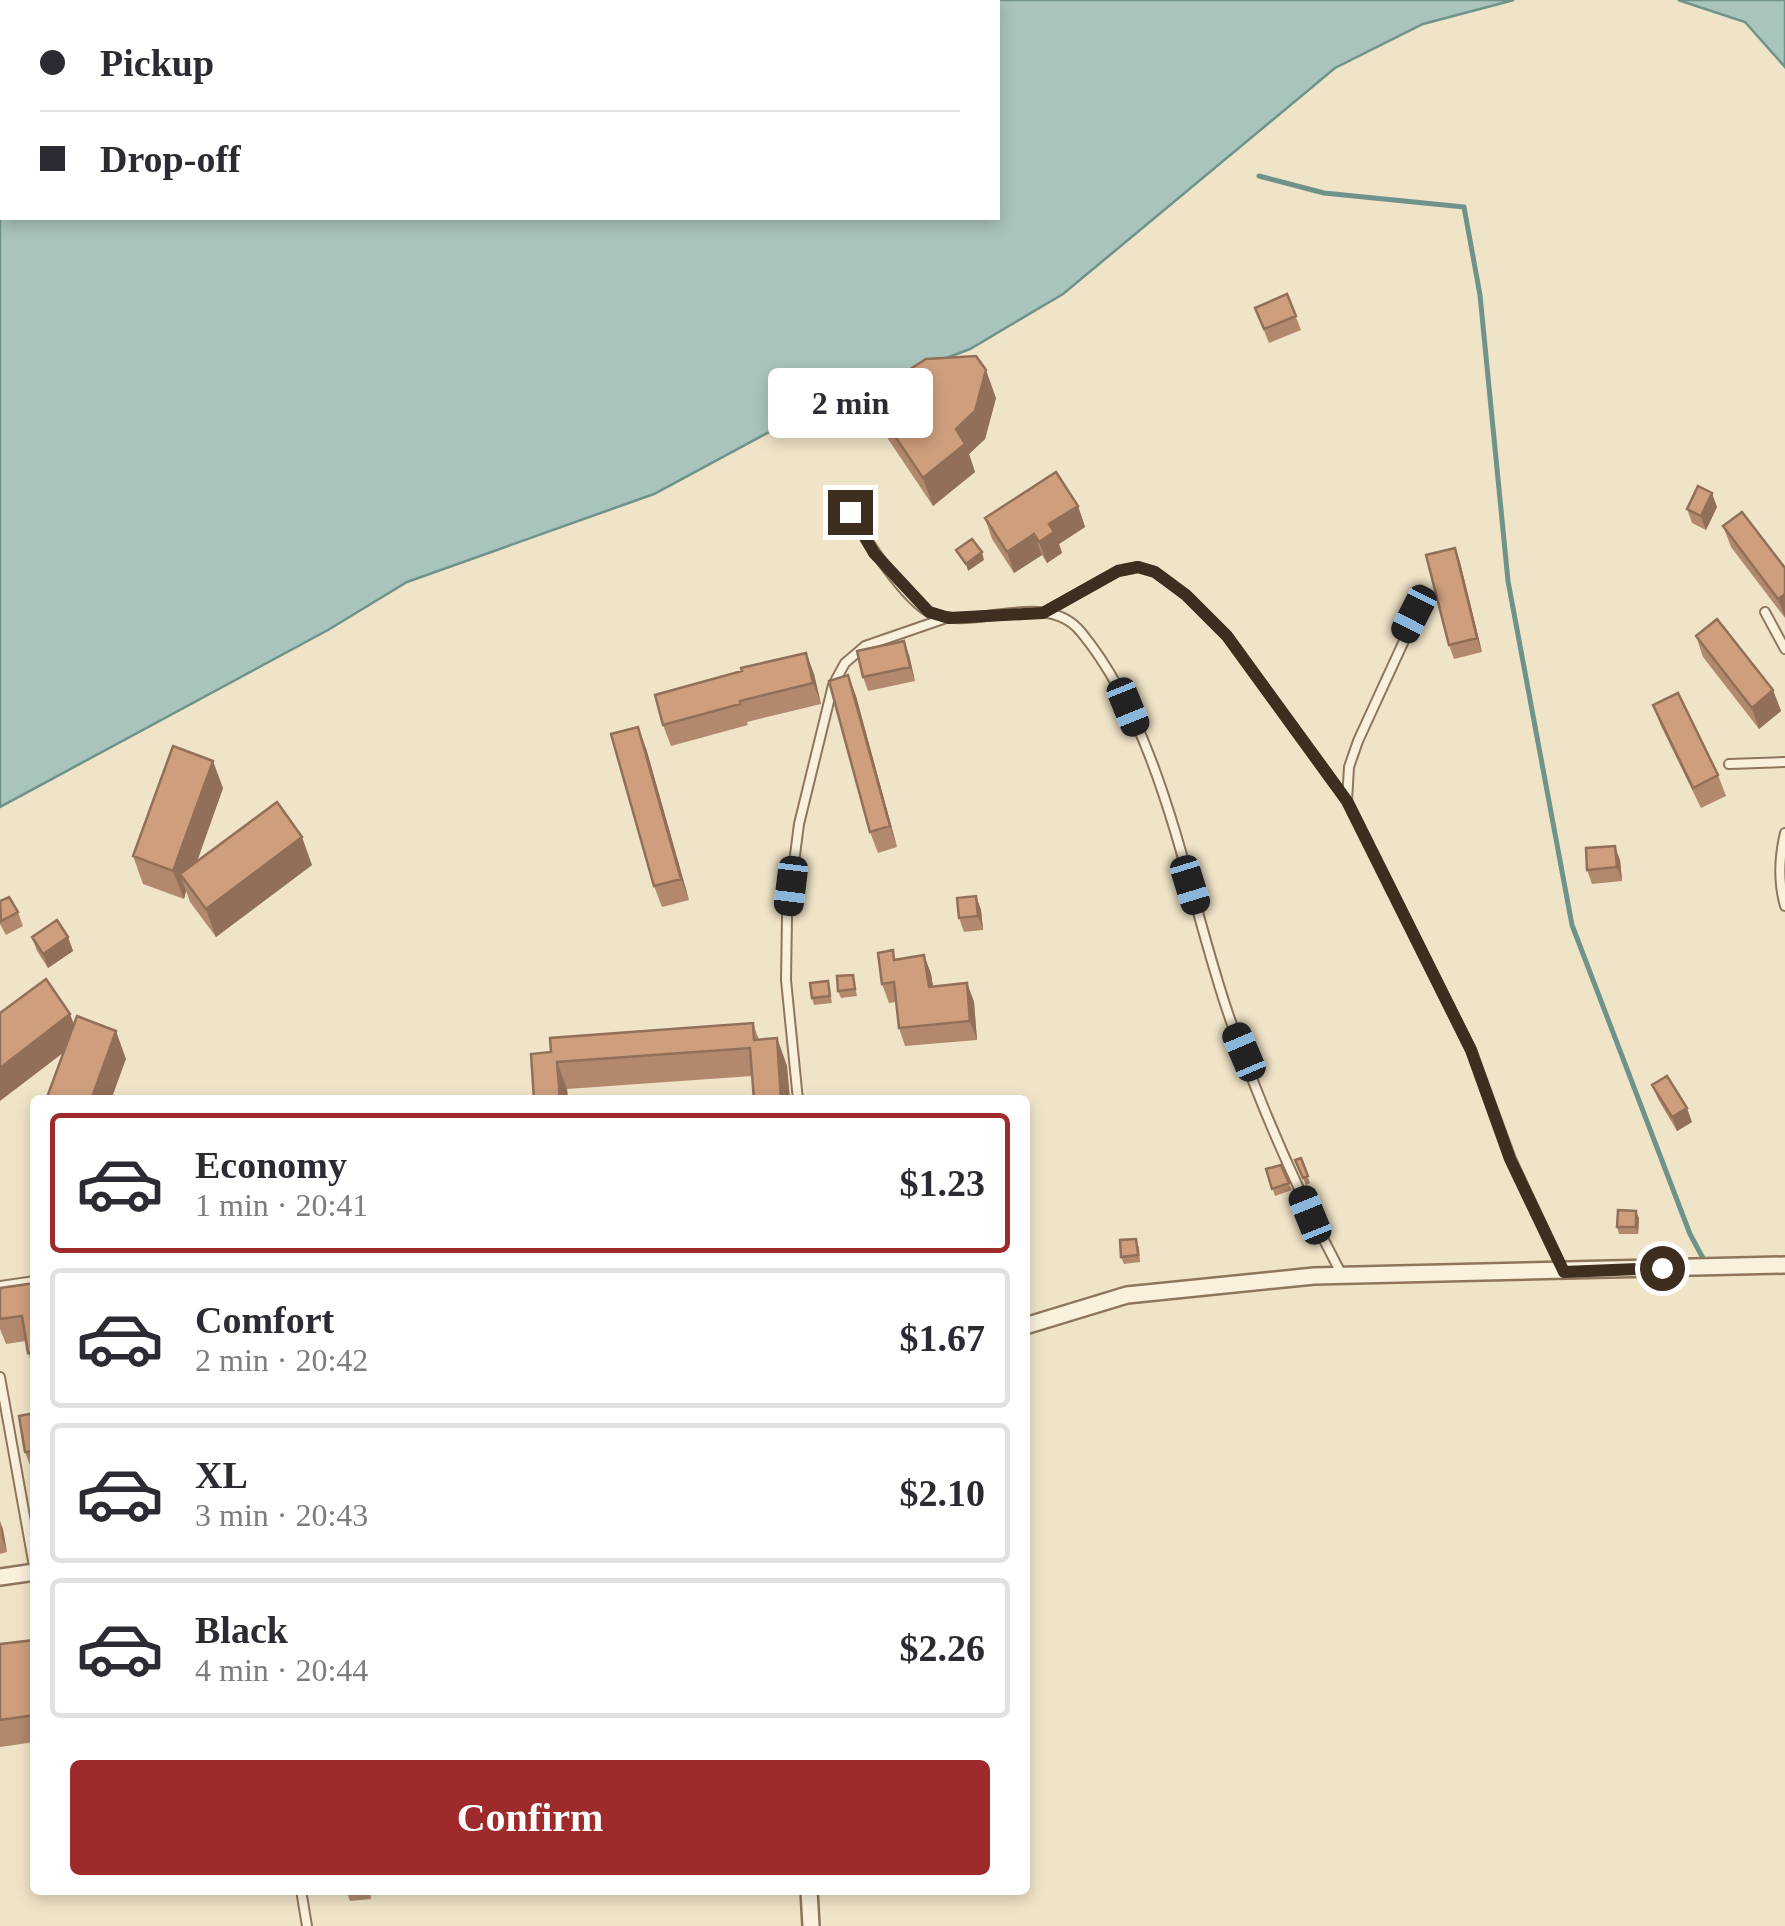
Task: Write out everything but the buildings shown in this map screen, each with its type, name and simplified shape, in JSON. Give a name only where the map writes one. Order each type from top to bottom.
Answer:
[{"type":"street","points":[[1030,1325],[1127,1296],[1342,1275],[1785,1266]]},
{"type":"street","points":[[0,1577],[30,1573]]},
{"type":"street","points":[[810,1895],[810,1926]]},
{"type":"lane","points":[[850,512],[874,553],[920,604],[929,612],[949,618]]},
{"type":"lane","points":[[1043,613],[1118,571],[1138,567],[1155,572],[1186,595],[1227,636],[1347,801],[1471,1050],[1510,1159],[1564,1272]]},
{"type":"lane","points":[[1347,801],[1349,768],[1358,741],[1424,595]]},
{"type":"lane","points":[[1765,612],[1785,649]]},
{"type":"lane","points":[[798,1095],[786,980],[787,917],[799,824],[833,685],[845,663],[865,646],[949,618],[1043,613],[1063,618],[1079,629],[1128,707],[1159,784],[1230,1020],[1310,1215],[1342,1275]]},
{"type":"lane","points":[[1729,764],[1785,762]]},
{"type":"lane","points":[[1785,832],[1780,885],[1785,906]]},
{"type":"lane","points":[[0,1286],[30,1282]]},
{"type":"lane","points":[[0,1378],[30,1544]]},
{"type":"lane","points":[[302,1895],[307,1926]]},
{"type":"water","points":[[1000,0],[1514,0],[1423,24],[1335,68],[1063,294],[970,349],[810,410],[654,494],[407,582],[328,630],[0,807],[0,220],[1000,220]]},
{"type":"water","points":[[1678,0],[1785,0],[1785,67],[1745,22]]},
{"type":"waterway","points":[[1259,176],[1324,193],[1464,207],[1480,295],[1508,581],[1572,925],[1690,1234],[1705,1262]]},
{"type":"route","points":[[850,512],[874,553],[920,604],[929,612],[949,618],[1043,613],[1118,571],[1138,567],[1155,572],[1186,595],[1227,636],[1347,801],[1471,1050],[1510,1159],[1564,1272],[1662,1268]]}]
